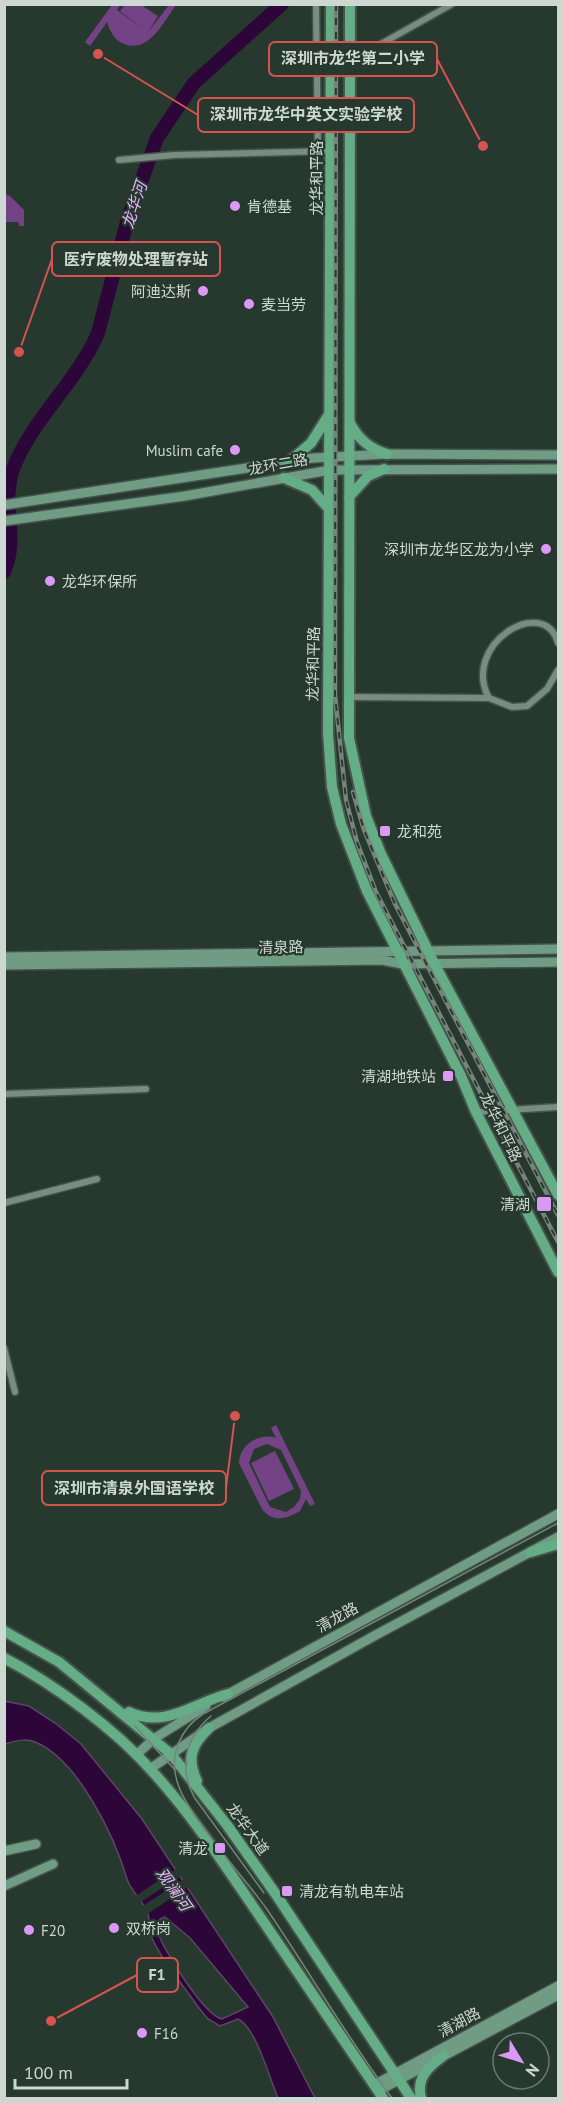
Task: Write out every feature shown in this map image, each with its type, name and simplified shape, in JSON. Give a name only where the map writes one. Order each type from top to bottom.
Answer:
[{"type":"main road","name":"龙华和平路","points":[[331,4],[328,733],[332,787],[350,850],[402,964],[461,1076],[476,1112],[558,1272]]},
{"type":"main road","name":"龙华和平路","points":[[350,4],[350,456],[347,698],[349,738],[366,816],[381,854],[434,963],[558,1195]]},
{"type":"main road","points":[[289,462],[311,443],[330,412]]},
{"type":"main road","points":[[350,423],[361,440],[371,448],[387,454]]},
{"type":"main road","name":"龙环二路","points":[[4,505],[330,456],[558,455]]},
{"type":"main road","points":[[349,497],[368,476],[384,469]]},
{"type":"main road","name":"龙环二路","points":[[4,521],[185,496],[330,470],[558,469]]},
{"type":"main road","points":[[284,478],[312,490],[330,510]]},
{"type":"main road","name":"清泉路","points":[[4,957],[558,949]]},
{"type":"main road","name":"清泉路","points":[[4,965],[382,960],[402,964],[558,962]]},
{"type":"main road","name":"清龙路","points":[[136,1755],[155,1738],[228,1694],[558,1514]]},
{"type":"main road","points":[[150,1769],[209,1728],[558,1537]]},
{"type":"main road","points":[[531,1552],[558,1544]]},
{"type":"main road","name":"龙华大道","points":[[4,1631],[59,1662],[115,1705],[171,1754],[275,1893],[411,2098]]},
{"type":"main road","points":[[4,1659],[48,1683],[150,1769],[207,1840],[378,2092]]},
{"type":"main road","points":[[115,1705],[141,1717],[162,1719],[228,1694]]},
{"type":"main road","points":[[203,1794],[190,1756],[196,1742],[209,1728]]},
{"type":"main road","points":[[4,1851],[36,1844]]},
{"type":"main road","points":[[4,1886],[53,1864]]},
{"type":"main road","name":"清湖路","points":[[378,2092],[397,2077],[558,1986]]},
{"type":"main road","name":"清湖路","points":[[397,2077],[443,2056],[558,1995]]},
{"type":"main road","points":[[421,2098],[419,2086],[424,2073],[443,2056]]},
{"type":"street","points":[[316,4],[318,151]]},
{"type":"street","points":[[331,68],[349,62],[452,4]]},
{"type":"street","points":[[119,160],[174,155],[331,151]]},
{"type":"street","points":[[489,698],[483,686],[482,670],[500,638],[514,627],[525,623],[540,623],[550,629],[558,643]]},
{"type":"street","points":[[347,698],[489,698],[512,707],[527,706],[548,689],[558,670]]},
{"type":"street","points":[[4,1094],[146,1089]]},
{"type":"street","points":[[476,1112],[558,1107]]},
{"type":"street","points":[[4,1203],[97,1179]]},
{"type":"street","points":[[4,1348],[15,1392]]},
{"type":"shaded area","points":[[112,5],[120,5],[117,10],[143,29],[120,11],[125,5],[141,5],[158,16],[148,32],[169,5],[176,5],[155,34],[141,44],[133,46],[124,44],[113,35],[107,22],[90,46],[85,42]]},
{"type":"shaded area","points":[[5,194],[24,210],[24,226],[19,226],[18,222],[5,222]]},
{"type":"shaded area","points":[[276,1425],[315,1504],[310,1506],[306,1499],[300,1511],[280,1518],[271,1516],[262,1509],[239,1463],[246,1446],[263,1437],[276,1438],[271,1428]],"holes":[[[267,1444],[281,1450],[301,1491],[300,1499],[286,1512],[270,1507],[249,1463],[254,1449]]]},
{"type":"shaded area","points":[[275,1451],[294,1489],[269,1501],[251,1463]]},
{"type":"water","name":"观澜河","points":[[4,1701],[29,1706],[81,1744],[142,1819],[273,2017],[315,2098],[278,2098],[262,2055],[245,2024],[238,2019],[220,2026],[208,2019],[199,2008],[156,1945],[150,1933],[146,1909],[129,1884],[104,1822],[80,1782],[66,1765],[51,1751],[35,1742],[24,1740],[5,1744]],"holes":[[[165,1917],[190,1938],[248,2007],[222,2019],[214,2015],[195,1995],[176,1967],[158,1931],[160,1919]]]},
{"type":"pier","points":[[179,1867],[184,1874],[139,1903],[134,1897]]},
{"type":"pier","points":[[186,1878],[191,1885],[146,1915],[141,1907]]},
{"type":"waterway","name":"龙华河","points":[[4,572],[10,546],[8,497],[13,469],[31,434],[79,368],[98,333],[128,218],[157,138],[194,83],[282,4]]},
{"type":"tram line","points":[[392,2098],[266,1908],[192,1811],[177,1781],[174,1762],[178,1743],[188,1727],[203,1714],[558,1523]]},
{"type":"tram line","points":[[211,1716],[202,1724],[190,1743],[186,1764],[189,1786],[194,1797],[264,1893]]},
{"type":"tram line","points":[[135,1726],[175,1770]]},
{"type":"railway","points":[[336,4],[335,695],[346,800],[357,842],[376,892],[558,1242]]},
{"type":"railway","points":[[353,792],[364,830],[395,904],[558,1215]]},
{"type":"place","name":"深圳市龙华中英文实验学校","points":[[98,54]]},
{"type":"place","name":"深圳市龙华第二小学","points":[[483,146]]},
{"type":"place","name":"肯德基","points":[[235,206]]},
{"type":"place","name":"阿迪达斯","points":[[203,291]]},
{"type":"place","name":"麦当劳","points":[[249,304]]},
{"type":"place","name":"医疗废物处理暂存站","points":[[19,352]]},
{"type":"place","name":"Muslim cafe","points":[[235,450]]},
{"type":"place","name":"深圳市龙华区龙为小学","points":[[546,549]]},
{"type":"place","name":"龙华环保所","points":[[50,581]]},
{"type":"place","name":"龙和苑","points":[[385,831]]},
{"type":"place","name":"清湖地铁站","points":[[448,1076]]},
{"type":"place","name":"清湖","points":[[544,1204]]},
{"type":"place","name":"深圳市清泉外国语学校","points":[[235,1416]]},
{"type":"place","name":"清龙","points":[[220,1848]]},
{"type":"place","name":"清龙有轨电车站","points":[[287,1891]]},
{"type":"place","name":"双桥岗","points":[[114,1928]]},
{"type":"place","name":"F20","points":[[29,1930]]},
{"type":"place","name":"F1","points":[[51,2021]]},
{"type":"place","name":"F16","points":[[142,2033]]}]
